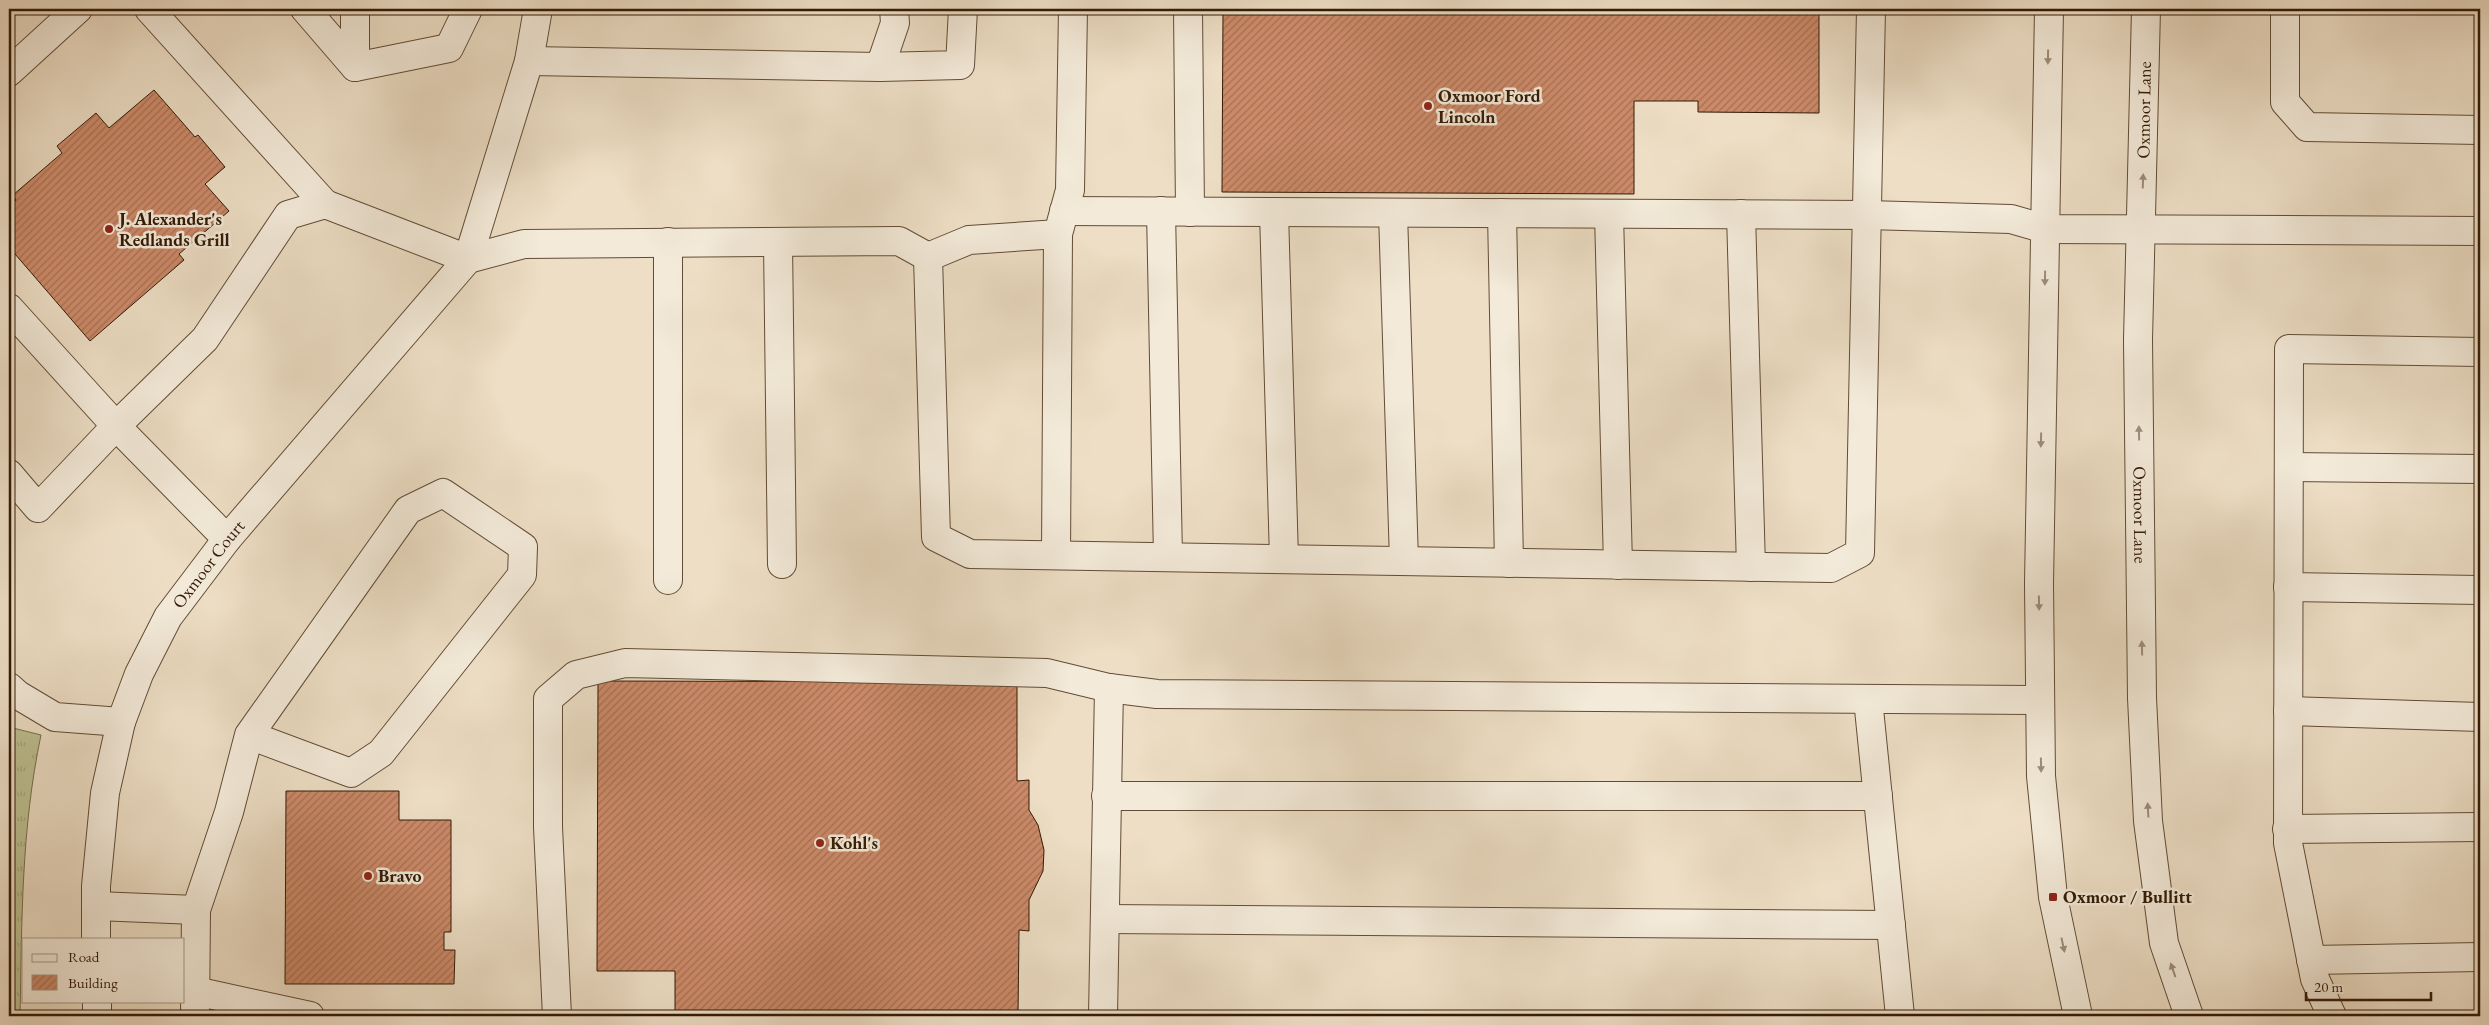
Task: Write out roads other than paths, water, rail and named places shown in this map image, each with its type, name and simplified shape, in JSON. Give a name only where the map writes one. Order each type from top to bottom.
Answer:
[{"type":"street","points":[[9,72],[78,9]]},
{"type":"street","points":[[149,9],[325,204],[468,259],[524,244],[668,242],[898,241],[928,257]]},
{"type":"street","points":[[305,9],[355,67]]},
{"type":"street","points":[[355,9],[355,67]]},
{"type":"street","points":[[355,67],[449,48],[468,9]]},
{"type":"street","points":[[468,259],[529,61],[538,9]]},
{"type":"street","points":[[880,67],[895,23],[894,9]]},
{"type":"street","points":[[529,61],[880,67],[960,65],[963,9]]},
{"type":"street","points":[[1056,555],[1061,223],[1070,190],[1073,9]]},
{"type":"street","points":[[1188,9],[1190,212]]},
{"type":"street","points":[[928,257],[936,537],[970,554],[1831,568],[1860,553],[1871,9]]},
{"type":"street","points":[[2049,9],[2039,584],[2041,776],[2054,897],[2078,1016]]},
{"type":"street","name":"Oxmoor Lane","points":[[2146,9],[2138,340],[2141,629],[2148,821],[2164,943],[2189,1016]]},
{"type":"street","points":[[2285,9],[2285,102],[2307,127],[2480,130]]},
{"type":"street","points":[[9,474],[38,508],[116,426],[205,339],[288,215],[325,204]]},
{"type":"street","points":[[1161,212],[1168,558]]},
{"type":"street","points":[[928,257],[969,240],[1061,223],[1161,212],[1867,215],[2011,220],[2046,229],[2480,231]]},
{"type":"street","points":[[1274,212],[1284,559]]},
{"type":"street","points":[[1392,213],[1404,561]]},
{"type":"street","points":[[1502,213],[1509,563]]},
{"type":"street","points":[[1608,214],[1618,565]]},
{"type":"street","points":[[1741,214],[1751,567]]},
{"type":"street","points":[[668,242],[668,580]]},
{"type":"street","points":[[778,242],[782,564]]},
{"type":"street","name":"Oxmoor Court","points":[[96,938],[96,906],[104,793],[121,722],[139,674],[168,617],[227,539],[468,259]]},
{"type":"street","points":[[9,308],[116,426],[227,539]]},
{"type":"street","points":[[2332,1016],[2315,979],[2288,843],[2287,829],[2290,349],[2480,352]]},
{"type":"street","points":[[2289,468],[2480,469]]},
{"type":"street","points":[[249,735],[351,773],[381,754],[522,575],[522,548],[443,493],[408,510],[249,735],[229,812],[196,910],[195,1004],[310,1016]]},
{"type":"street","points":[[2288,587],[2480,590]]},
{"type":"street","points":[[557,1016],[548,827],[548,699],[576,674],[625,663],[1048,673],[1109,688],[1157,694],[2040,700]]},
{"type":"street","points":[[9,687],[18,695],[55,717],[121,722]]},
{"type":"street","points":[[1103,1016],[1109,688]]},
{"type":"street","points":[[1868,699],[1900,1016]]},
{"type":"street","points":[[2288,711],[2480,717]]},
{"type":"street","points":[[1106,796],[1878,796]]},
{"type":"street","points":[[2287,829],[2480,827]]},
{"type":"street","points":[[96,906],[196,910]]},
{"type":"street","points":[[1105,919],[1891,925]]},
{"type":"street","points":[[2311,960],[2480,957]]},
{"type":"street","points":[[97,1002],[97,1016]]},
{"type":"place","name":"Oxmoor Ford Lincoln","points":[[1428,106]]},
{"type":"place","name":"J. Alexander's Redlands Grill","points":[[109,229]]},
{"type":"place","name":"Kohl's","points":[[820,843]]},
{"type":"place","name":"Bravo","points":[[368,876]]},
{"type":"place","name":"Oxmoor / Bullitt","points":[[2053,897]]}]
